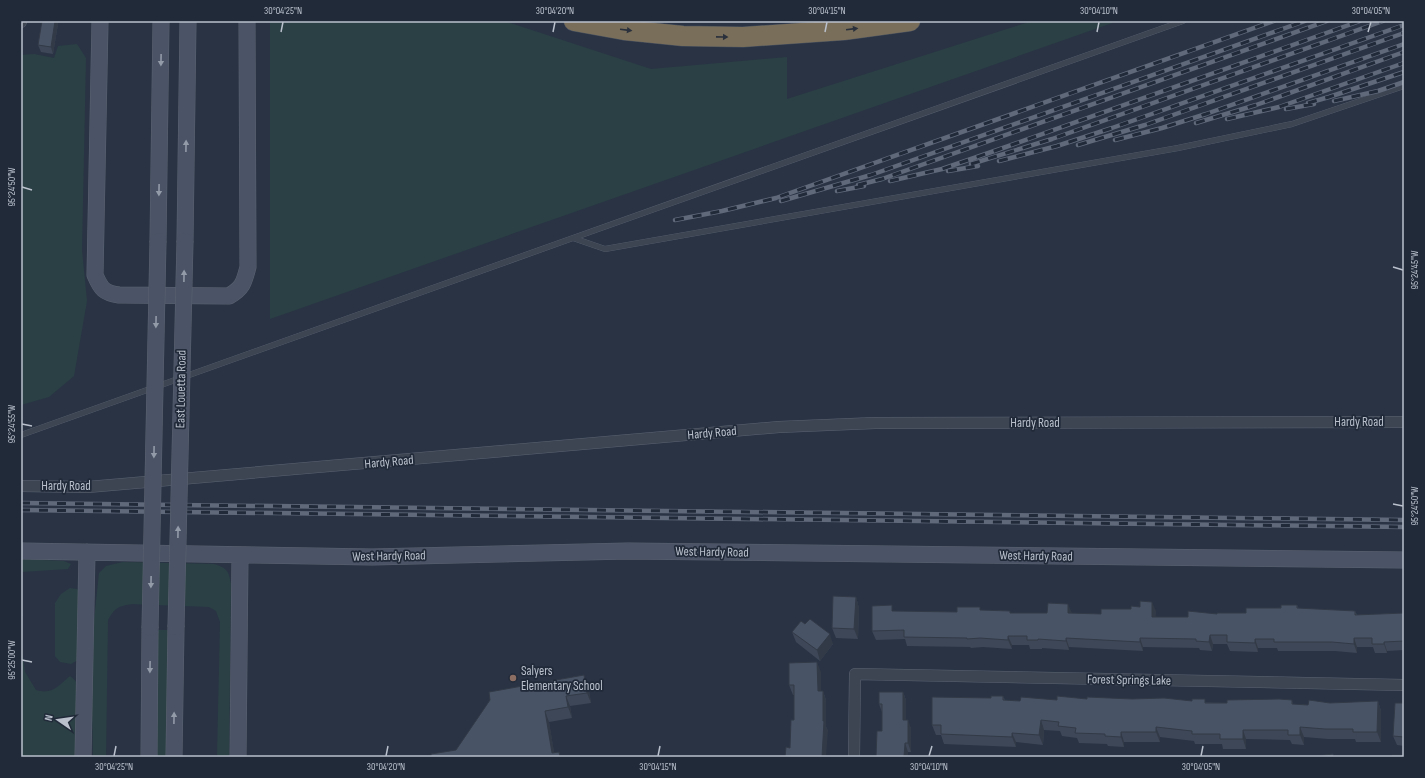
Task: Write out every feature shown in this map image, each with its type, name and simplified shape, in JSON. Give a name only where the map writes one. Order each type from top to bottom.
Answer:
[{"type":"highway","points":[[574,21],[624,30],[683,36],[743,37],[844,30],[910,21]]},
{"type":"main road","points":[[100,21],[95,275],[100,287],[108,294],[119,295],[229,296],[238,291],[244,282],[248,267],[247,21]]},
{"type":"main road","name":"East Louetta Road","points":[[149,757],[161,24]]},
{"type":"main road","name":"East Louetta Road","points":[[174,757],[188,24]]},
{"type":"main road","name":"West Hardy Road","points":[[21,551],[372,557],[628,551],[1404,560]]},
{"type":"main road","points":[[83,757],[87,552]]},
{"type":"main road","points":[[238,757],[240,554]]},
{"type":"street","name":"Hardy Road","points":[[21,486],[88,487],[779,427],[875,423],[1404,422]]},
{"type":"street","name":"Forest Springs Lake","points":[[854,757],[855,674],[1404,685]]},
{"type":"lane","points":[[21,435],[1183,21]]},
{"type":"lane","points":[[573,238],[605,249],[1178,148],[1292,124],[1404,86]]},
{"type":"green space","points":[[270,21],[504,21],[651,69],[787,57],[787,99],[1032,21],[1118,21],[270,319]]},
{"type":"green space","points":[[77,44],[86,58],[82,250],[87,301],[74,376],[49,397],[21,405],[21,55],[34,54],[54,58],[58,46]]},
{"type":"green space","points":[[21,559],[64,561],[71,564],[68,569],[21,572]]},
{"type":"green space","points":[[123,562],[214,564],[227,571],[231,584],[229,757],[217,757],[220,622],[216,611],[209,607],[132,604],[117,608],[108,620],[106,757],[93,757],[92,710],[94,620],[99,573],[106,566]]},
{"type":"green space","points":[[70,588],[77,589],[81,592],[78,660],[71,664],[60,662],[55,656],[55,603],[61,594]]},
{"type":"green space","points":[[158,630],[171,630],[167,757],[157,757]]},
{"type":"green space","points":[[21,642],[25,672],[36,690],[46,691],[54,689],[70,676],[79,684],[78,757],[21,757]]},
{"type":"building","points":[[42,21],[55,21],[51,47],[38,45]]},
{"type":"building","points":[[833,596],[856,597],[854,629],[832,628]]},
{"type":"building","points":[[1140,601],[1152,602],[1152,617],[1188,617],[1188,611],[1217,614],[1246,613],[1246,608],[1281,608],[1281,605],[1297,605],[1297,608],[1355,611],[1355,615],[1404,613],[1404,641],[1372,644],[1372,638],[1354,638],[1354,644],[1332,642],[1274,642],[1274,639],[1255,639],[1255,643],[1227,642],[1227,635],[1210,635],[1209,642],[1196,641],[1196,639],[1140,638],[1140,642],[1066,638],[1066,641],[1038,639],[1027,640],[1027,636],[1008,636],[1008,640],[904,637],[904,630],[872,631],[872,606],[892,605],[892,611],[957,612],[957,607],[980,607],[980,610],[1010,611],[1010,613],[1047,613],[1048,603],[1068,604],[1068,613],[1101,614],[1101,609],[1131,609],[1131,606],[1140,607]]},
{"type":"building","points":[[810,619],[830,634],[817,650],[792,632],[801,621],[805,624]]},
{"type":"building","points":[[817,662],[818,691],[823,691],[824,721],[822,757],[785,757],[786,747],[790,748],[791,720],[794,720],[794,685],[789,685],[789,663]]},
{"type":"building","points":[[584,675],[587,693],[566,696],[568,707],[545,711],[552,753],[559,752],[560,757],[431,757],[431,754],[456,750],[490,700],[489,692]]},
{"type":"building","points":[[879,692],[903,692],[903,720],[908,720],[908,743],[905,743],[904,757],[876,757],[877,731],[882,731],[882,704],[879,704]]},
{"type":"building","points":[[991,696],[1003,696],[1003,700],[1020,701],[1021,697],[1057,700],[1057,696],[1087,699],[1087,697],[1132,699],[1164,698],[1192,701],[1192,699],[1205,699],[1205,703],[1227,703],[1227,700],[1279,699],[1292,700],[1292,704],[1308,705],[1309,700],[1330,703],[1378,701],[1377,732],[1353,732],[1353,729],[1300,727],[1300,735],[1288,735],[1288,730],[1243,730],[1243,739],[1220,739],[1220,734],[1192,734],[1192,731],[1156,727],[1156,732],[1121,732],[1121,737],[1105,736],[1105,734],[1075,733],[1076,728],[1058,726],[1059,722],[1041,720],[1039,735],[1012,733],[1012,737],[941,734],[941,725],[932,725],[932,697],[991,698]]},
{"type":"building","points":[[1395,703],[1404,703],[1404,737],[1393,736]]},
{"type":"building","points":[[1333,754],[1334,757],[1316,757],[1316,756]]},
{"type":"building","points":[[1392,755],[1404,755],[1404,757],[1392,757]]},
{"type":"railway","points":[[675,220],[722,211],[776,198],[1274,21]]},
{"type":"railway","points":[[781,201],[871,175],[1305,21]]},
{"type":"railway","points":[[858,185],[882,179],[1327,21]]},
{"type":"railway","points":[[890,181],[942,169],[1360,21]]},
{"type":"railway","points":[[971,164],[1052,139],[1383,21]]},
{"type":"railway","points":[[999,161],[1057,146],[1112,128],[1404,25]]},
{"type":"railway","points":[[1078,145],[1145,125],[1404,33]]},
{"type":"railway","points":[[1115,140],[1162,128],[1206,114],[1404,44]]},
{"type":"railway","points":[[1196,123],[1256,105],[1404,52]]},
{"type":"railway","points":[[1227,119],[1279,107],[1404,63]]},
{"type":"railway","points":[[1308,103],[1404,72]]},
{"type":"railway","points":[[1334,101],[1378,91],[1404,82]]},
{"type":"railway","points":[[1286,109],[1314,104]]},
{"type":"railway","points":[[948,171],[978,166]]},
{"type":"railway","points":[[837,191],[864,186]]},
{"type":"railway","points":[[21,503],[1404,520]]},
{"type":"railway","points":[[21,510],[1404,527]]},
{"type":"place","name":"Salyers Elementary School","points":[[513,678]]}]
